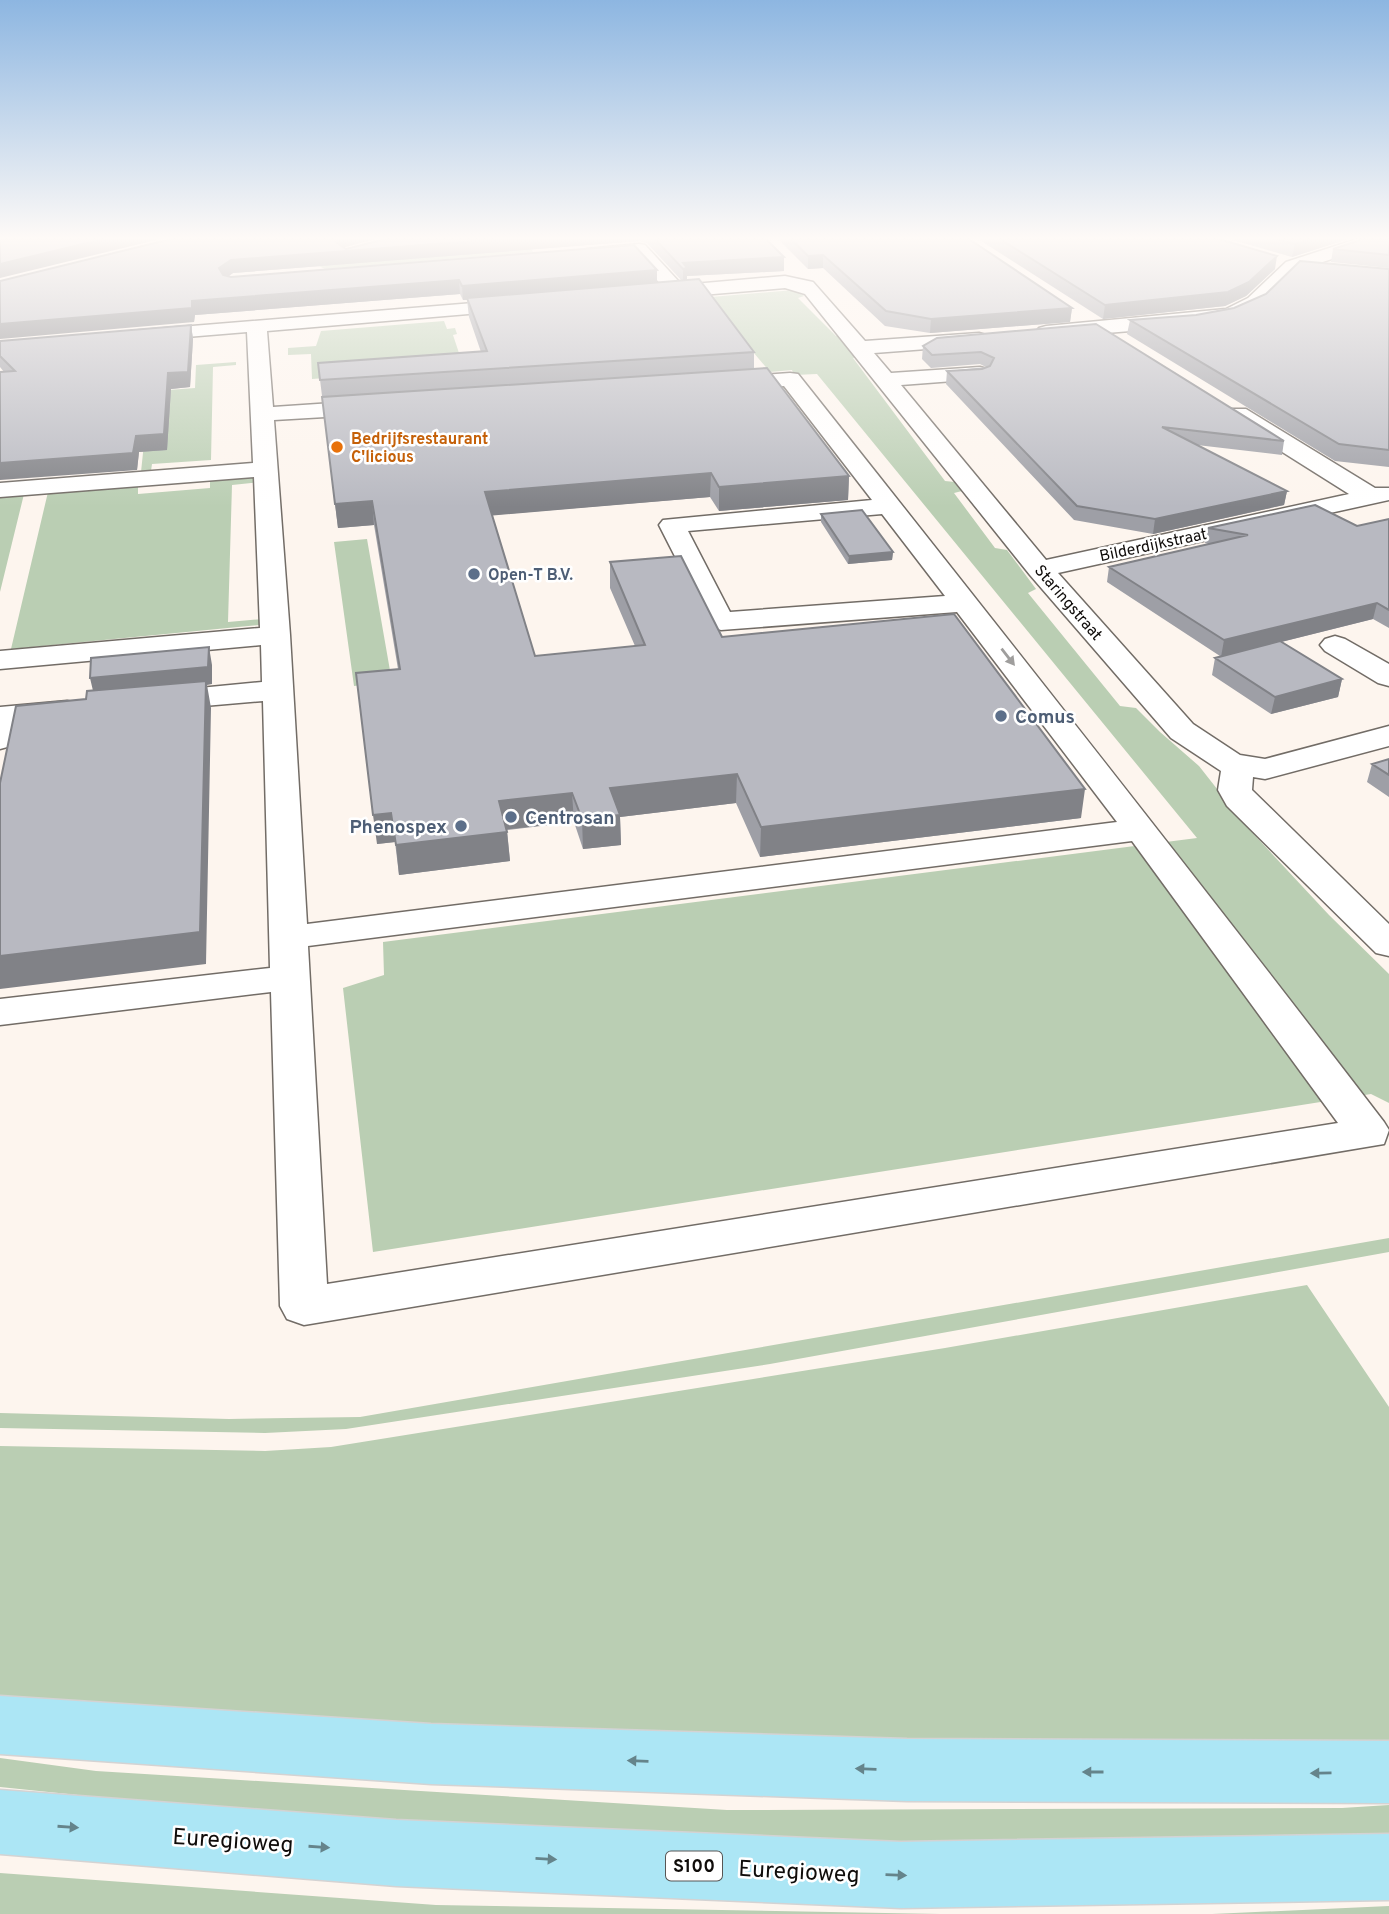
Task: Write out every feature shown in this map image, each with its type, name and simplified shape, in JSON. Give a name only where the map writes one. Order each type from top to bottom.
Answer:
[{"type":"main road","points":[[0,1725],[445,1754],[907,1770],[1389,1772]]},
{"type":"main road","name":"Euregioweg","points":[[0,1822],[396,1853],[901,1875],[1389,1867]]},
{"type":"street","points":[[122,337],[229,328]]},
{"type":"street","points":[[257,328],[292,977],[303,1306],[1379,1131],[790,379],[707,385]]},
{"type":"street","name":"Staringstraat","points":[[843,328],[1040,569],[1182,731],[1216,757],[1238,766]]},
{"type":"street","points":[[1030,334],[1084,328]]},
{"type":"street","points":[[1099,328],[1127,346]]},
{"type":"street","points":[[859,348],[1004,336]]},
{"type":"street","points":[[886,380],[980,373]]},
{"type":"street","points":[[1218,402],[1380,495]]},
{"type":"street","points":[[263,414],[394,406]]},
{"type":"street","points":[[0,490],[266,470]]},
{"type":"street","name":"Bilderdijkstraat","points":[[1040,569],[1380,495]]},
{"type":"street","points":[[891,506],[672,525],[721,621],[966,603]]},
{"type":"street","points":[[0,660],[275,635]]},
{"type":"street","points":[[1335,645],[1389,677]]},
{"type":"street","points":[[0,739],[6,715],[278,690]]},
{"type":"street","points":[[1389,736],[1276,768],[1238,766],[1235,790],[1239,799],[1389,945]]},
{"type":"street","points":[[290,937],[1141,829]]},
{"type":"street","points":[[0,1012],[292,977]]},
{"type":"green space","points":[[455,328],[457,334],[453,335],[464,368],[312,379],[311,354],[288,355],[288,348],[316,346],[321,331]]},
{"type":"green space","points":[[655,328],[828,328],[836,336],[844,336],[859,357],[853,358],[945,481],[955,482],[962,491],[954,493],[995,548],[1007,550],[1036,589],[1028,593],[1120,706],[1136,708],[1199,766],[1247,827],[1329,915],[1389,974],[1389,1103],[1371,1094],[373,1252],[343,988],[384,975],[383,942],[1197,838],[817,374],[794,375],[792,370],[770,372],[743,340]]},
{"type":"green space","points":[[236,362],[236,365],[213,367],[211,460],[152,464],[151,471],[141,472],[149,395],[102,395],[195,388],[196,365]]},
{"type":"green space","points":[[256,477],[261,482],[232,485],[228,622],[263,619],[259,625],[11,649],[48,492],[138,485],[138,494],[210,488],[210,479]]},
{"type":"green space","points":[[24,494],[0,592],[0,496]]},
{"type":"green space","points":[[367,539],[392,682],[354,686],[334,542]]},
{"type":"green space","points":[[1389,1238],[1389,1252],[770,1364],[346,1429],[265,1433],[0,1428],[0,1413],[229,1419],[360,1417]]},
{"type":"green space","points":[[1307,1285],[1389,1407],[1389,1742],[599,1745],[0,1699],[0,1446],[265,1451],[331,1447],[945,1348]]},
{"type":"green space","points":[[0,1758],[96,1771],[727,1810],[1342,1808],[1389,1805],[1389,1834],[1289,1839],[788,1843],[253,1813],[0,1787]]},
{"type":"green space","points":[[0,1873],[436,1905],[940,1914],[0,1914]]},
{"type":"green space","points":[[1389,1906],[1389,1914],[1212,1914]]},
{"type":"building","points":[[151,328],[191,328],[188,372],[168,373],[164,434],[136,436],[133,453],[0,463],[0,372],[15,371],[0,356],[0,341]]},
{"type":"building","points":[[478,328],[736,328],[754,352],[320,380],[318,363],[487,351]]},
{"type":"building","points":[[1047,328],[1103,328],[1284,441],[1162,427],[1287,491],[1155,519],[1077,506],[947,371],[982,369],[990,366],[994,358],[981,352],[932,355],[923,346],[937,338]]},
{"type":"building","points":[[1144,328],[1389,328],[1389,450],[1339,444]]},
{"type":"building","points":[[767,368],[849,476],[719,487],[711,473],[485,492],[535,656],[645,645],[610,562],[681,556],[722,637],[954,614],[1085,789],[761,827],[737,774],[610,788],[620,815],[582,819],[572,793],[499,801],[507,832],[396,845],[391,813],[373,815],[356,673],[400,669],[372,501],[335,504],[322,397]]},
{"type":"building","points":[[1315,505],[1357,526],[1389,519],[1389,610],[1377,603],[1224,640],[1109,567],[1248,535],[1208,528]]},
{"type":"building","points":[[862,510],[893,552],[849,556],[821,514]]},
{"type":"building","points":[[1280,641],[1342,679],[1275,697],[1215,658]]},
{"type":"building","points":[[209,647],[208,667],[90,678],[91,658]]},
{"type":"building","points":[[206,681],[200,932],[0,956],[0,783],[16,706],[86,699],[87,691]]},
{"type":"building","points":[[1389,759],[1389,775],[1372,764]]},
{"type":"place","name":"Bedrijfsrestaurant C'licious","points":[[337,447]]},
{"type":"place","name":"Open-T B.V.","points":[[474,574]]},
{"type":"place","name":"Comus","points":[[1001,716]]},
{"type":"place","name":"Centrosan","points":[[511,817]]},
{"type":"place","name":"Phenospex","points":[[461,826]]}]
